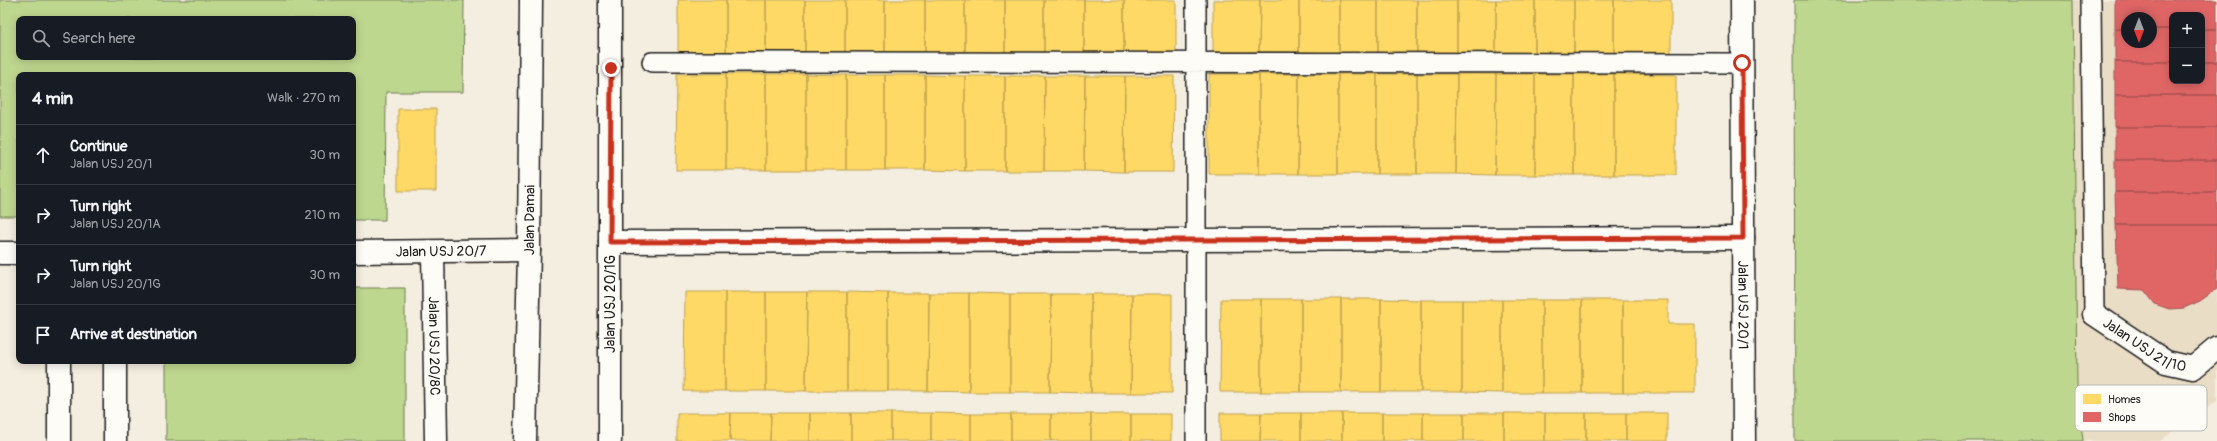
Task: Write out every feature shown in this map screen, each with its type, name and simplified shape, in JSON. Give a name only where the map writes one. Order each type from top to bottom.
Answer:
[{"type":"street","name":"Jalan Damai","points":[[525,441],[529,250],[531,0]]},
{"type":"street","name":"Jalan USJ 20/1G","points":[[610,0],[610,441]]},
{"type":"street","name":"Jalan USJ 20/1","points":[[1742,0],[1744,441]]},
{"type":"street","points":[[610,242],[1743,238]]},
{"type":"street","name":"Jalan USJ 20/7","points":[[356,252],[529,250]]},
{"type":"street","name":"Jalan USJ 20/8C","points":[[433,252],[436,441]]},
{"type":"street","points":[[0,253],[16,253]]},
{"type":"street","name":"Jalan USJ 21/10","points":[[2094,314],[2166,362],[2193,368],[2217,348]]},
{"type":"street","points":[[59,364],[59,441]]},
{"type":"street","points":[[115,364],[115,441]]},
{"type":"lane","points":[[1196,0],[1196,441]]},
{"type":"lane","points":[[2091,0],[2094,314]]},
{"type":"lane","points":[[652,62],[1742,63]]},
{"type":"shaded area","points":[[2073,0],[2217,0],[2217,401],[2207,408],[2207,385],[2077,385]]},
{"type":"shaded area","points":[[2082,431],[2174,431],[2160,441],[2083,441]]},
{"type":"green space","points":[[0,0],[464,0],[463,92],[386,92],[385,220],[356,220],[356,72],[16,72],[16,216],[0,216]]},
{"type":"green space","points":[[1794,0],[2073,0],[2077,385],[2075,385],[2075,431],[2082,431],[2083,441],[1795,441]]},
{"type":"green space","points":[[356,288],[405,288],[405,441],[166,441],[166,364],[356,364]]},
{"type":"building: Homes","points":[[678,0],[726,0],[726,54],[678,54]]},
{"type":"building: Homes","points":[[726,0],[766,0],[766,54],[726,54]]},
{"type":"building: Homes","points":[[766,0],[805,0],[805,54],[766,54]]},
{"type":"building: Homes","points":[[805,0],[845,0],[845,55],[805,54]]},
{"type":"building: Homes","points":[[845,0],[885,0],[885,55],[845,55]]},
{"type":"building: Homes","points":[[885,0],[925,0],[925,55],[885,55]]},
{"type":"building: Homes","points":[[925,0],[965,0],[965,55],[925,55]]},
{"type":"building: Homes","points":[[965,0],[1005,0],[1005,55],[965,55]]},
{"type":"building: Homes","points":[[1005,0],[1044,0],[1044,55],[1005,55]]},
{"type":"building: Homes","points":[[1044,0],[1084,0],[1084,55],[1044,55]]},
{"type":"building: Homes","points":[[1084,0],[1124,0],[1124,55],[1084,55]]},
{"type":"building: Homes","points":[[1124,0],[1176,0],[1176,56],[1124,55]]},
{"type":"building: Homes","points":[[1213,0],[1260,0],[1259,52],[1213,52]]},
{"type":"building: Homes","points":[[1260,0],[1299,0],[1299,52],[1259,52]]},
{"type":"building: Homes","points":[[1299,0],[1339,0],[1339,53],[1299,52]]},
{"type":"building: Homes","points":[[1339,0],[1378,0],[1378,53],[1339,53]]},
{"type":"building: Homes","points":[[1378,0],[1417,0],[1417,53],[1378,53]]},
{"type":"building: Homes","points":[[1417,0],[1457,0],[1457,53],[1417,53]]},
{"type":"building: Homes","points":[[1457,0],[1496,0],[1496,53],[1457,53]]},
{"type":"building: Homes","points":[[1496,0],[1535,0],[1535,53],[1496,53]]},
{"type":"building: Homes","points":[[1535,0],[1574,0],[1574,53],[1535,53]]},
{"type":"building: Homes","points":[[1574,0],[1614,0],[1614,53],[1574,53]]},
{"type":"building: Homes","points":[[1614,0],[1671,0],[1671,53],[1614,53]]},
{"type":"building: Homes","points":[[677,74],[726,74],[726,170],[676,170]]},
{"type":"building: Homes","points":[[726,74],[766,74],[766,170],[726,170]]},
{"type":"building: Homes","points":[[766,74],[806,74],[806,170],[766,170]]},
{"type":"building: Homes","points":[[806,74],[846,75],[846,170],[806,170]]},
{"type":"building: Homes","points":[[1209,74],[1259,74],[1259,174],[1209,174]]},
{"type":"building: Homes","points":[[1259,74],[1299,74],[1298,174],[1259,174]]},
{"type":"building: Homes","points":[[1299,74],[1338,74],[1338,174],[1298,174]]},
{"type":"building: Homes","points":[[1338,74],[1377,74],[1377,174],[1338,174]]},
{"type":"building: Homes","points":[[1377,74],[1417,74],[1417,174],[1377,174]]},
{"type":"building: Homes","points":[[1417,74],[1457,74],[1456,174],[1417,174]]},
{"type":"building: Homes","points":[[1457,74],[1496,74],[1495,175],[1456,174]]},
{"type":"building: Homes","points":[[1496,74],[1535,74],[1535,175],[1495,175]]},
{"type":"building: Homes","points":[[1535,74],[1574,74],[1574,175],[1535,175]]},
{"type":"building: Homes","points":[[1574,74],[1614,74],[1614,175],[1574,175]]},
{"type":"building: Homes","points":[[1614,74],[1676,75],[1676,175],[1614,175]]},
{"type":"building: Homes","points":[[846,75],[885,75],[885,170],[846,170]]},
{"type":"building: Homes","points":[[885,75],[925,75],[925,170],[885,170]]},
{"type":"building: Homes","points":[[925,75],[965,76],[965,171],[925,170]]},
{"type":"building: Homes","points":[[965,76],[1005,76],[1005,171],[965,171]]},
{"type":"building: Homes","points":[[1005,76],[1045,76],[1044,171],[1005,171]]},
{"type":"building: Homes","points":[[1045,76],[1085,76],[1084,171],[1044,171]]},
{"type":"building: Homes","points":[[1085,76],[1125,76],[1124,172],[1084,171]]},
{"type":"building: Homes","points":[[1125,76],[1174,76],[1173,172],[1124,172]]},
{"type":"building: Homes","points":[[398,109],[436,109],[436,191],[398,191]]},
{"type":"building: Homes","points":[[685,292],[725,292],[725,391],[684,391]]},
{"type":"building: Homes","points":[[725,292],[766,292],[766,391],[725,391]]},
{"type":"building: Homes","points":[[766,292],[807,292],[806,391],[766,391]]},
{"type":"building: Homes","points":[[807,292],[847,292],[847,391],[806,391]]},
{"type":"building: Homes","points":[[847,292],[888,293],[888,391],[847,391]]},
{"type":"building: Homes","points":[[888,293],[929,293],[928,391],[888,391]]},
{"type":"building: Homes","points":[[929,293],[969,293],[969,392],[928,391]]},
{"type":"building: Homes","points":[[969,293],[1010,294],[1010,392],[969,392]]},
{"type":"building: Homes","points":[[1010,294],[1051,294],[1050,392],[1010,392]]},
{"type":"building: Homes","points":[[1051,294],[1091,294],[1091,393],[1050,392]]},
{"type":"building: Homes","points":[[1091,294],[1132,294],[1131,393],[1091,393]]},
{"type":"building: Homes","points":[[1132,294],[1172,294],[1172,393],[1131,393]]},
{"type":"building: Homes","points":[[1221,299],[1261,299],[1261,392],[1220,392]]},
{"type":"building: Homes","points":[[1261,299],[1301,299],[1301,392],[1261,392]]},
{"type":"building: Homes","points":[[1301,299],[1341,299],[1341,392],[1301,392]]},
{"type":"building: Homes","points":[[1341,299],[1381,299],[1381,392],[1341,392]]},
{"type":"building: Homes","points":[[1381,299],[1421,300],[1421,392],[1381,392]]},
{"type":"building: Homes","points":[[1421,300],[1462,300],[1462,392],[1421,392]]},
{"type":"building: Homes","points":[[1462,300],[1502,300],[1502,393],[1462,392]]},
{"type":"building: Homes","points":[[1502,300],[1542,300],[1542,393],[1502,393]]},
{"type":"building: Homes","points":[[1542,300],[1582,300],[1582,393],[1542,393]]},
{"type":"building: Homes","points":[[1582,300],[1623,300],[1623,393],[1582,393]]},
{"type":"building: Homes","points":[[1623,300],[1668,300],[1668,324],[1695,324],[1695,393],[1623,393]]},
{"type":"building: Homes","points":[[677,413],[731,413],[730,441],[677,441]]},
{"type":"building: Homes","points":[[731,413],[771,413],[770,441],[730,441]]},
{"type":"building: Homes","points":[[771,413],[810,413],[810,441],[770,441]]},
{"type":"building: Homes","points":[[810,413],[851,413],[851,441],[810,441]]},
{"type":"building: Homes","points":[[851,413],[891,413],[891,441],[851,441]]},
{"type":"building: Homes","points":[[891,413],[931,413],[931,441],[891,441]]},
{"type":"building: Homes","points":[[931,413],[971,414],[971,441],[931,441]]},
{"type":"building: Homes","points":[[1220,413],[1261,413],[1260,441],[1220,441]]},
{"type":"building: Homes","points":[[1261,413],[1301,413],[1301,441],[1260,441]]},
{"type":"building: Homes","points":[[1301,413],[1342,413],[1342,441],[1301,441]]},
{"type":"building: Homes","points":[[1342,413],[1382,413],[1382,441],[1342,441]]},
{"type":"building: Homes","points":[[1382,413],[1423,413],[1423,441],[1382,441]]},
{"type":"building: Homes","points":[[1423,413],[1464,413],[1464,441],[1423,441]]},
{"type":"building: Homes","points":[[1464,413],[1504,413],[1504,441],[1464,441]]},
{"type":"building: Homes","points":[[1504,413],[1545,413],[1545,441],[1504,441]]},
{"type":"building: Homes","points":[[1545,413],[1586,413],[1586,441],[1545,441]]},
{"type":"building: Homes","points":[[1586,413],[1626,413],[1626,441],[1586,441]]},
{"type":"building: Homes","points":[[1626,413],[1667,413],[1667,441],[1626,441]]},
{"type":"building: Homes","points":[[971,414],[1011,414],[1011,441],[971,441]]},
{"type":"building: Homes","points":[[1011,414],[1051,414],[1051,441],[1011,441]]},
{"type":"building: Homes","points":[[1051,414],[1091,414],[1091,441],[1051,441]]},
{"type":"building: Homes","points":[[1091,414],[1131,414],[1131,441],[1091,441]]},
{"type":"building: Homes","points":[[1131,414],[1171,414],[1171,441],[1131,441]]},
{"type":"building: Shops","points":[[2115,0],[2217,0],[2217,29],[2205,29],[2205,12],[2169,12],[2169,29],[2157,29],[2157,12],[2121,12],[2121,29],[2115,29]]},
{"type":"building: Shops","points":[[2115,29],[2121,29],[2121,48],[2157,48],[2157,29],[2169,29],[2169,62],[2115,62]]},
{"type":"building: Shops","points":[[2205,29],[2217,29],[2217,62],[2205,62]]},
{"type":"building: Shops","points":[[2115,62],[2169,62],[2169,84],[2205,84],[2205,62],[2217,62],[2217,95],[2115,95]]},
{"type":"building: Shops","points":[[2115,95],[2217,95],[2217,127],[2115,127]]},
{"type":"building: Shops","points":[[2115,127],[2217,127],[2217,160],[2115,160]]},
{"type":"building: Shops","points":[[2115,160],[2217,160],[2217,192],[2115,192]]},
{"type":"building: Shops","points":[[2115,192],[2217,192],[2217,225],[2116,225]]},
{"type":"building: Shops","points":[[2116,225],[2217,225],[2217,289],[2200,301],[2184,308],[2169,309],[2155,304],[2144,290],[2118,289]]},
{"type":"route","points":[[611,68],[610,242],[1743,238],[1742,63]]}]
